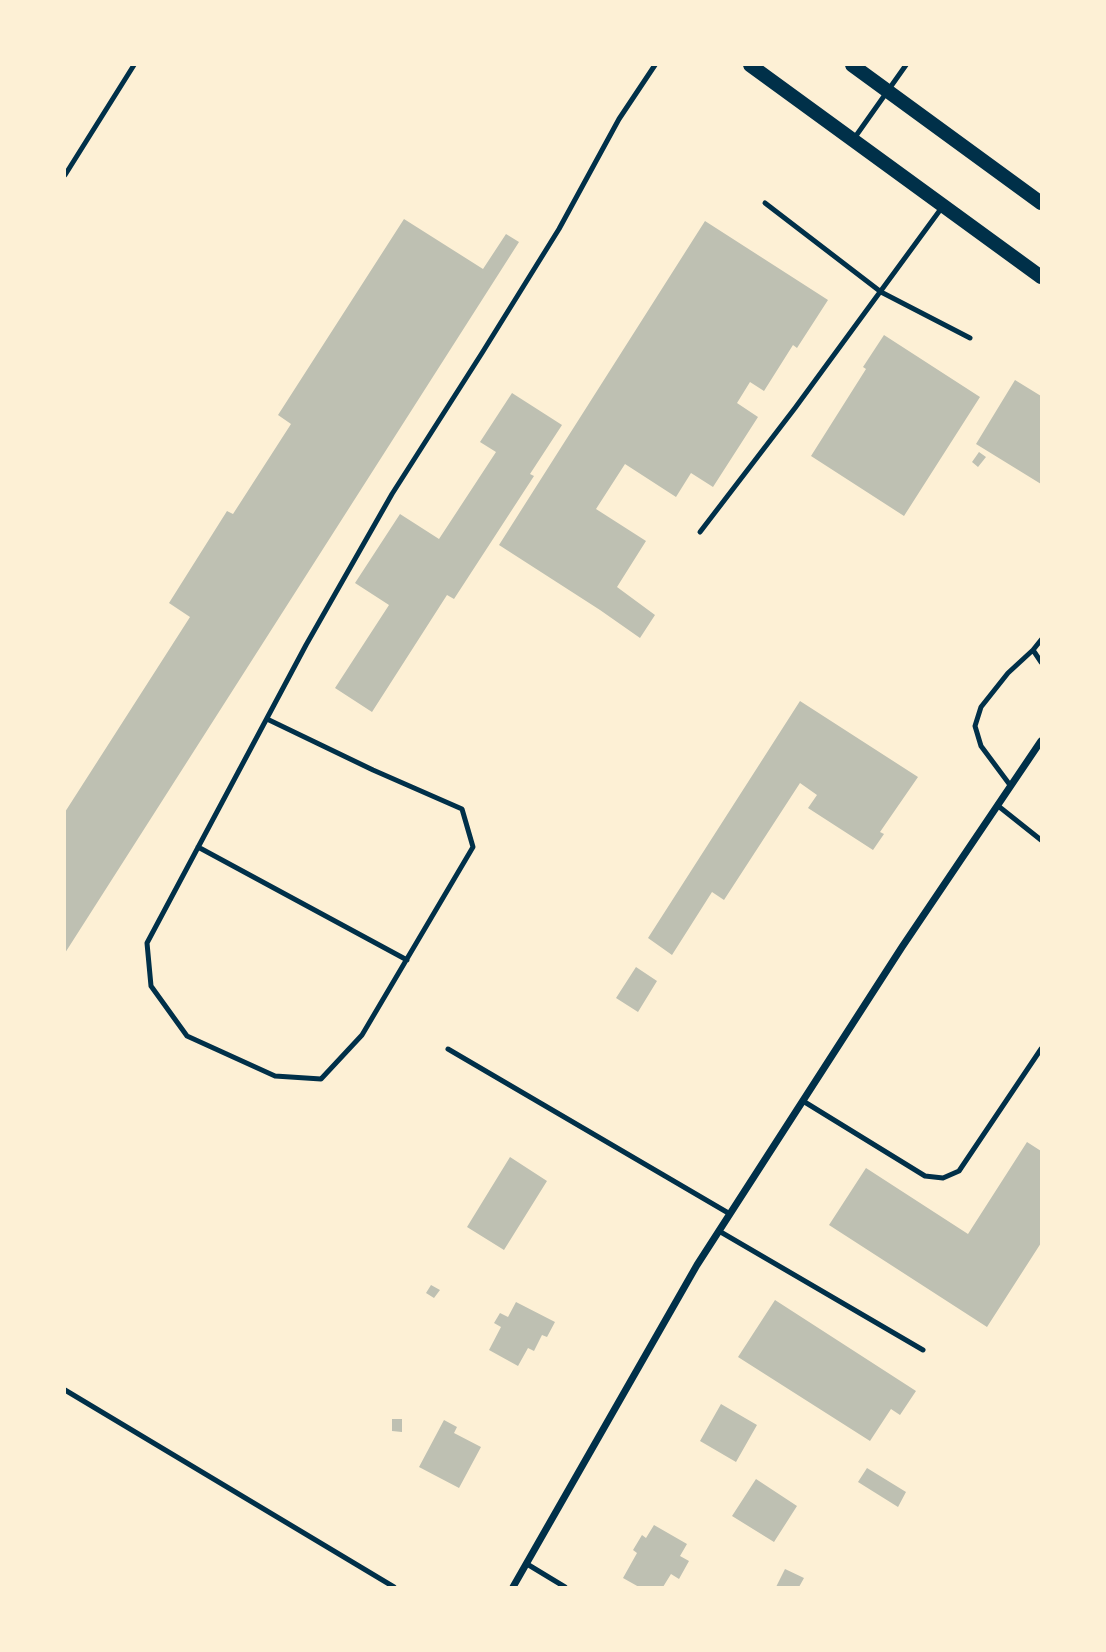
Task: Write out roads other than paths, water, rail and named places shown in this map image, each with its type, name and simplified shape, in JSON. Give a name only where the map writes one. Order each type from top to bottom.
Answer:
[{"type":"main road","points":[[750,65],[1041,277]]},
{"type":"main road","points":[[852,65],[1041,203]]},
{"type":"street","points":[[513,1587],[719,1231],[902,947],[1041,741]]},
{"type":"lane","points":[[65,174],[134,65]]},
{"type":"lane","points":[[267,719],[373,771],[462,809],[473,847],[362,1035],[321,1079],[275,1076],[187,1036],[151,986],[147,943],[306,645],[392,494],[559,229],[619,119],[654,65]]},
{"type":"lane","points":[[853,140],[906,65]]},
{"type":"lane","points":[[765,203],[881,292],[970,338]]},
{"type":"lane","points":[[700,532],[795,408],[943,205]]},
{"type":"lane","points":[[1010,785],[981,746],[975,726],[981,707],[1008,673],[1041,640]]},
{"type":"lane","points":[[1033,650],[1041,662]]},
{"type":"lane","points":[[997,805],[1041,840]]},
{"type":"lane","points":[[198,847],[407,960]]},
{"type":"lane","points":[[448,1049],[730,1214]]},
{"type":"lane","points":[[803,1101],[925,1176],[943,1178],[959,1171],[1041,1049]]},
{"type":"lane","points":[[719,1231],[923,1350]]},
{"type":"lane","points":[[65,1390],[394,1587]]},
{"type":"lane","points":[[527,1564],[565,1587]]}]
